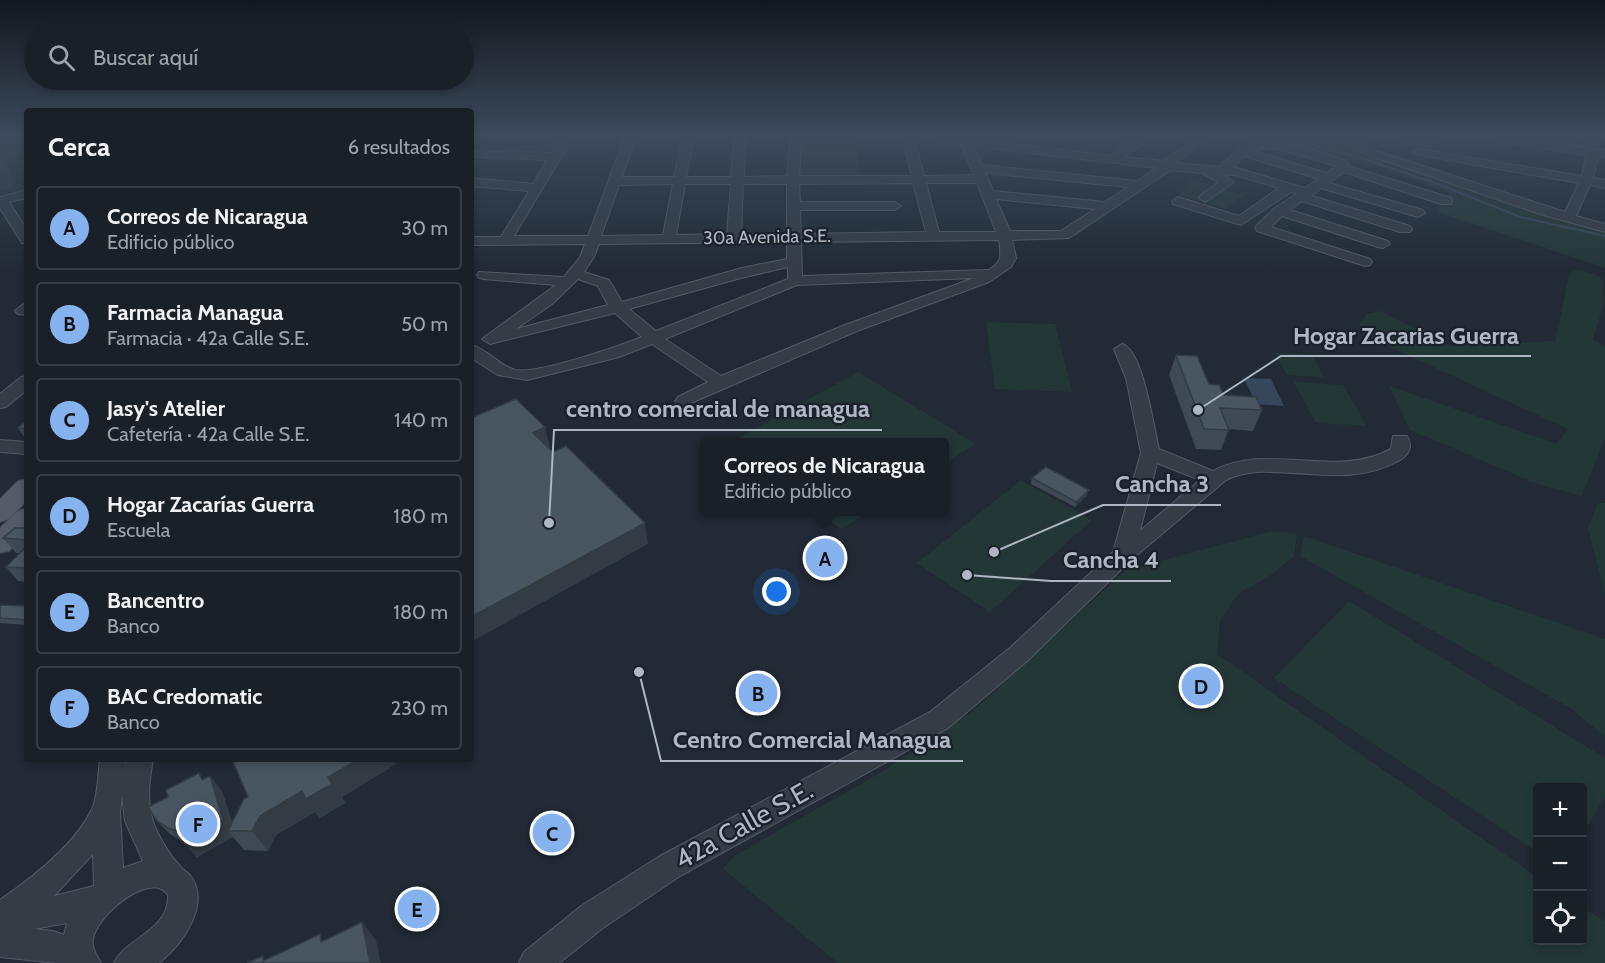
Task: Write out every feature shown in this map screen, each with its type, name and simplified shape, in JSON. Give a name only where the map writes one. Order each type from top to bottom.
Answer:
[{"type":"main road","points":[[0,513],[24,490]]},
{"type":"main road","points":[[0,544],[24,520]]},
{"type":"street","points":[[506,239],[542,179]]},
{"type":"street","points":[[794,179],[795,281]]},
{"type":"street","points":[[490,339],[538,308],[572,278],[587,257],[613,181],[802,179]]},
{"type":"street","points":[[920,179],[933,235]]},
{"type":"street","points":[[684,401],[790,352],[996,273],[1004,267],[1009,258],[1005,236],[979,179]]},
{"type":"street","points":[[1085,179],[1140,185]]},
{"type":"street","points":[[986,194],[1108,206],[1148,179]]},
{"type":"street","points":[[1205,198],[1228,182],[1222,179]]},
{"type":"street","points":[[1261,179],[1290,187],[1305,195],[1405,229]]},
{"type":"street","points":[[1318,179],[1418,213]]},
{"type":"street","points":[[1327,179],[1280,211],[1262,228],[1365,262]]},
{"type":"street","points":[[1376,179],[1446,201]]},
{"type":"street","points":[[1450,179],[1569,218],[1604,224]]},
{"type":"street","points":[[1582,179],[1605,183]]},
{"type":"street","points":[[669,238],[679,180]]},
{"type":"street","points":[[734,237],[737,180]]},
{"type":"street","points":[[1569,218],[1587,181]]},
{"type":"street","points":[[474,182],[536,188]]},
{"type":"street","points":[[1178,201],[1241,221],[1273,196],[1290,187]]},
{"type":"street","points":[[24,195],[1,201],[24,236]]},
{"type":"street","points":[[794,206],[895,206]]},
{"type":"street","name":"30a Avenida S.E.","points":[[474,240],[1064,235],[1108,206]]},
{"type":"street","points":[[1280,211],[1383,244]]},
{"type":"street","points":[[474,344],[554,327],[617,307],[761,268],[795,262]]},
{"type":"street","points":[[474,352],[507,375],[516,377],[599,358],[655,339],[795,281],[996,273]]},
{"type":"street","points":[[483,275],[572,278],[604,283],[617,307],[655,339],[720,383]]},
{"type":"street","points":[[1122,349],[1135,378],[1150,453],[1123,555]]},
{"type":"street","points":[[0,403],[24,383]]},
{"type":"street","name":"42a Calle S.E.","points":[[535,963],[592,917],[670,866],[939,720],[1019,654],[1123,555],[1215,479],[1233,469],[1259,465],[1319,471],[1351,468],[1389,460],[1400,452],[1400,440]]},
{"type":"street","points":[[0,446],[24,448]]},
{"type":"street","points":[[1150,453],[1215,479]]},
{"type":"street","points":[[82,960],[77,944],[80,929],[88,914],[105,896],[105,812],[113,762]]},
{"type":"street","points":[[140,762],[135,794],[138,819],[145,840],[168,875]]},
{"type":"street","points":[[0,919],[62,870],[88,842],[105,812]]},
{"type":"street","points":[[0,919],[69,908],[105,896],[140,876],[155,873],[168,875],[177,880],[183,892],[182,909],[162,953],[143,957],[130,963]]},
{"type":"street","points":[[0,942],[53,946],[82,960]]},
{"type":"shaded area","points":[[0,179],[24,179],[24,189],[0,195]]},
{"type":"shaded area","points":[[1192,179],[1243,195],[1226,209],[1179,195]]},
{"type":"shaded area","points":[[1409,179],[1452,179],[1605,228],[1605,268],[1438,212],[1449,192]]},
{"type":"shaded area","points":[[1580,270],[1595,274],[1603,280],[1604,304],[1593,339],[1605,347],[1605,438],[1582,496],[1537,484],[1410,430],[1389,386],[1557,444],[1568,429],[1364,335],[1359,324],[1367,314],[1381,311],[1450,346],[1555,341],[1570,272]]},
{"type":"shaded area","points":[[986,322],[1055,324],[1072,392],[995,389]]},
{"type":"shaded area","points":[[1275,353],[1311,354],[1324,377],[1287,375]]},
{"type":"shaded area","points":[[858,372],[976,444],[949,461],[949,438],[738,438]]},
{"type":"shaded area","points":[[1294,382],[1343,385],[1367,426],[1316,423]]},
{"type":"shaded area","points":[[1021,480],[1092,520],[990,612],[917,563]]},
{"type":"shaded area","points":[[1598,503],[1605,503],[1605,595],[1588,528]]},
{"type":"shaded area","points":[[823,516],[862,516],[841,529]]},
{"type":"shaded area","points":[[1273,531],[1297,534],[1294,556],[1271,575],[1238,594],[1220,620],[1217,654],[1533,874],[1533,945],[1587,945],[1587,910],[1605,921],[1605,963],[838,963],[723,869],[734,856],[880,773],[973,711],[1126,570]]},
{"type":"shaded area","points":[[1304,536],[1605,639],[1605,737],[1572,709],[1300,556]]},
{"type":"shaded area","points":[[1349,601],[1605,758],[1605,797],[1587,826],[1587,783],[1533,783],[1533,849],[1274,678]]},
{"type":"water","points":[[1244,378],[1271,379],[1284,406],[1256,404]]},
{"type":"building","points":[[1176,355],[1197,356],[1209,384],[1219,385],[1224,395],[1256,397],[1262,410],[1220,408],[1229,430],[1204,429]]},
{"type":"building","points":[[516,399],[545,427],[533,433],[553,452],[566,446],[645,523],[474,615],[474,417]]},
{"type":"building","points":[[1046,467],[1089,490],[1076,502],[1032,478]]},
{"type":"building","points":[[15,528],[24,528],[24,540],[3,538]]},
{"type":"building","points":[[24,549],[24,568],[6,567]]},
{"type":"building","points":[[0,605],[24,606],[24,620],[0,618]]},
{"type":"building","points":[[233,762],[354,762],[328,777],[332,784],[306,799],[302,791],[260,816],[252,831],[228,831],[244,799],[248,797]]},
{"type":"building","points":[[199,773],[202,780],[210,776],[223,820],[183,842],[180,832],[157,821],[148,807],[168,797],[166,790]]},
{"type":"building","points":[[362,922],[370,963],[247,963],[263,956],[263,961],[320,934],[321,942]]},
{"type":"waterway","points":[[1423,179],[1520,217],[1605,236]]},
{"type":"place","name":"Hogar Zacarias Guerra","points":[[1198,410]]},
{"type":"place","name":"centro comercial de managua","points":[[549,523]]},
{"type":"place","name":"Cancha 3","points":[[994,552]]},
{"type":"place","name":"Correos de Nicaragua","points":[[825,558]]},
{"type":"place","name":"Cancha 4","points":[[967,575]]},
{"type":"place","name":"Centro Comercial Managua","points":[[639,672]]},
{"type":"place","name":"Hogar Zacarías Guerra","points":[[1201,686]]},
{"type":"place","name":"Farmacia Managua","points":[[758,693]]},
{"type":"place","name":"BAC Credomatic","points":[[198,824]]},
{"type":"place","name":"Jasy's Atelier","points":[[552,833]]},
{"type":"place","name":"Bancentro","points":[[417,909]]}]
